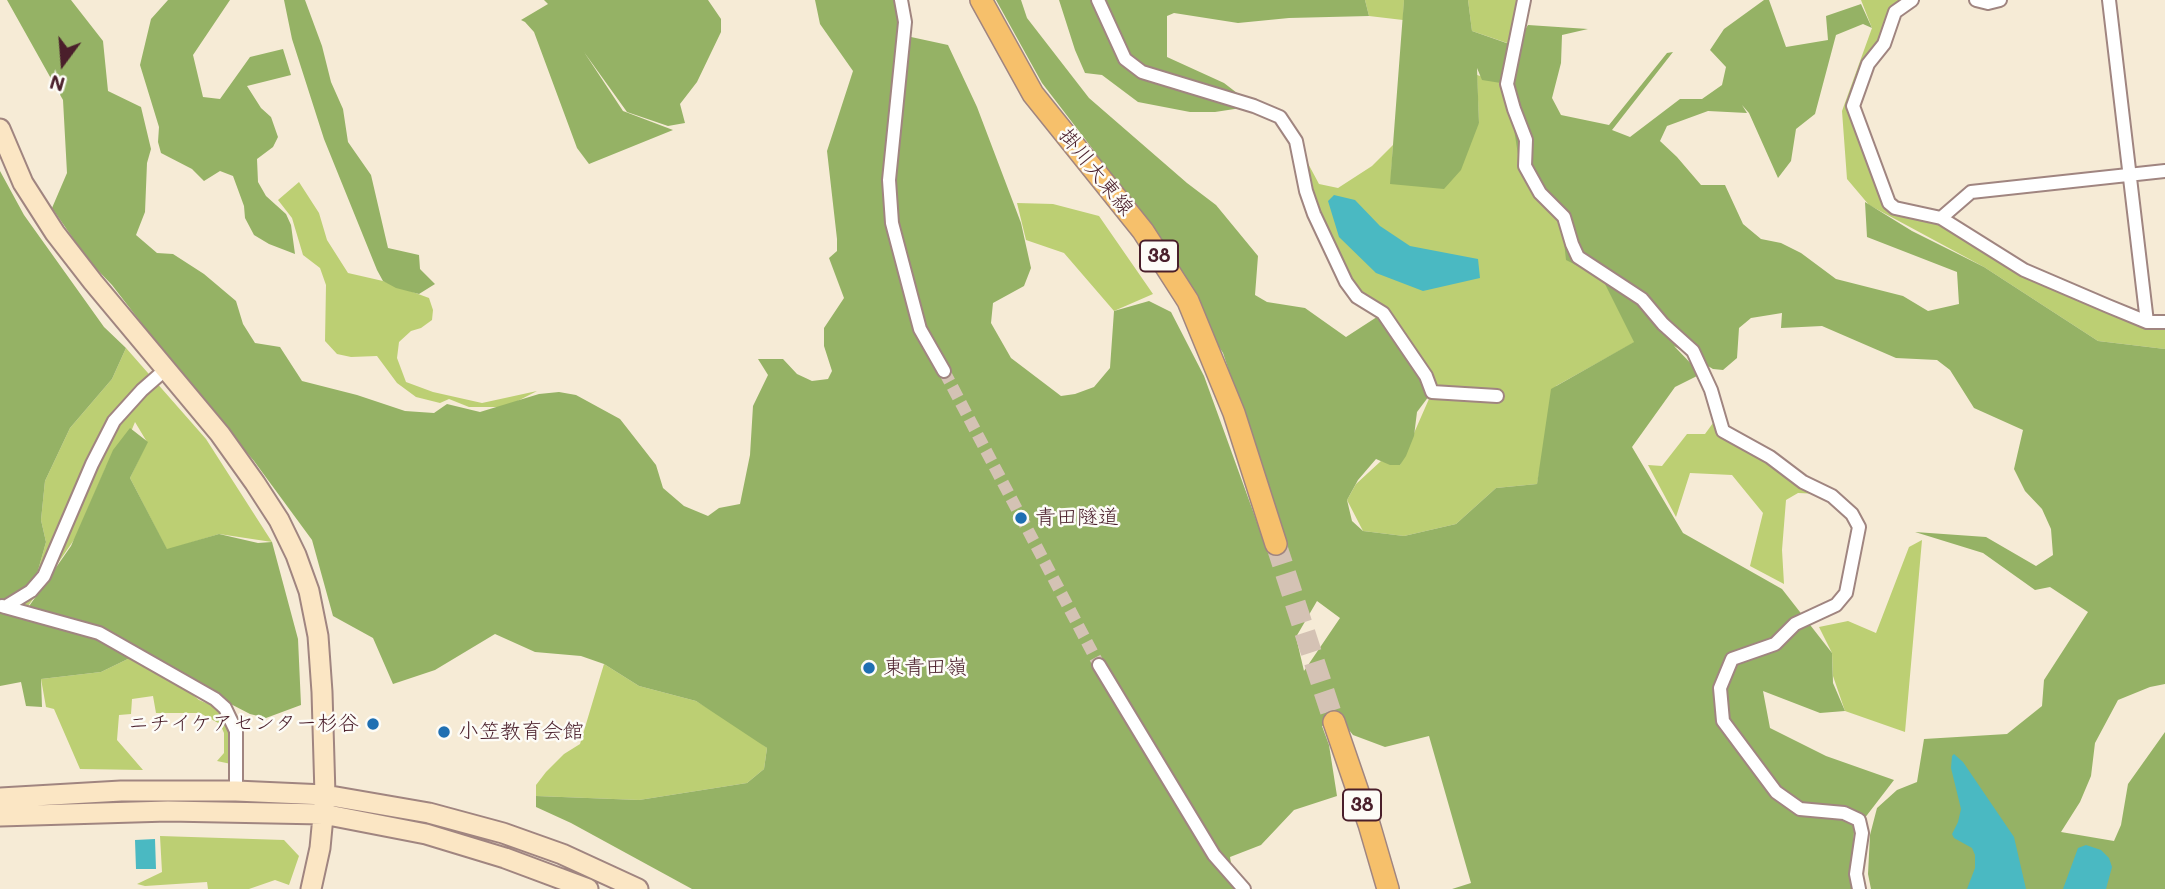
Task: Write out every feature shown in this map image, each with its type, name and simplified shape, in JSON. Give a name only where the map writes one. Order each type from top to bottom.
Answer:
[{"type":"main road","name":"掛川大東線","points":[[981,0],[1033,94],[1143,231],[1188,301],[1234,413],[1276,544]]},
{"type":"main road","name":"38","points":[[1334,722],[1388,889]]},
{"type":"street","points":[[901,0],[905,22],[889,180],[892,223],[920,329],[944,371]]},
{"type":"street","points":[[1098,0],[1125,59],[1142,72],[1254,106],[1280,117],[1296,141],[1306,191],[1314,214],[1346,282],[1357,297],[1383,313],[1426,376],[1432,393],[1497,396]]},
{"type":"street","points":[[1524,0],[1507,84],[1526,140],[1525,166],[1540,193],[1564,217],[1578,257],[1642,299],[1663,324],[1693,351],[1711,390],[1723,430],[1770,457],[1803,482],[1832,496],[1852,514],[1859,527],[1846,593],[1836,605],[1795,624],[1775,643],[1732,660],[1720,688],[1723,721],[1776,792],[1800,809],[1844,813],[1860,820],[1862,833],[1856,874],[1859,889]]},
{"type":"street","points":[[1912,0],[1895,12],[1885,44],[1868,64],[1853,106],[1889,203],[1895,208],[1941,218],[2024,270],[2147,322],[2165,322]]},
{"type":"street","points":[[1976,0],[1988,3],[2000,0]]},
{"type":"street","points":[[2109,0],[2147,322]]},
{"type":"street","points":[[0,130],[23,183],[55,233],[220,434],[279,520],[296,555],[309,591],[318,636],[322,692],[324,805],[320,848],[311,889]]},
{"type":"street","points":[[1941,218],[1971,192],[2165,172]]},
{"type":"street","points":[[3,606],[31,591],[44,576],[92,464],[114,421],[142,390],[166,369]]},
{"type":"street","points":[[3,606],[99,633],[215,699],[225,708],[236,731],[236,791]]},
{"type":"street","points":[[1099,665],[1214,855],[1244,889]]},
{"type":"street","points":[[0,798],[121,791],[236,791],[324,805],[429,813],[503,833],[639,889]]},
{"type":"street","points":[[0,816],[324,805],[505,858],[588,889]]},
{"type":"street","points":[[593,868],[624,889]]},
{"type":"green space","points":[[7,0],[71,0],[103,41],[108,91],[141,107],[151,149],[147,163],[145,212],[136,235],[157,253],[173,254],[204,274],[236,301],[243,324],[255,343],[280,347],[302,381],[405,411],[434,413],[447,404],[480,412],[539,394],[559,392],[576,395],[620,419],[656,465],[663,488],[684,506],[708,516],[719,508],[740,504],[750,455],[753,406],[768,375],[758,359],[783,359],[797,374],[812,381],[828,379],[832,371],[824,346],[824,328],[844,298],[829,258],[837,251],[837,239],[827,151],[853,71],[820,24],[815,0],[899,0],[911,37],[948,45],[977,107],[1021,223],[1031,268],[1024,286],[993,303],[991,323],[1011,358],[1061,396],[1075,394],[1094,387],[1110,368],[1114,311],[1149,301],[1171,312],[1204,376],[1266,547],[1285,541],[1223,353],[1095,152],[1042,83],[996,0],[1021,0],[1027,18],[1089,98],[1216,205],[1258,256],[1255,295],[1267,302],[1305,308],[1346,337],[1383,313],[1432,392],[1417,412],[1414,436],[1400,465],[1390,465],[1376,459],[1358,480],[1347,500],[1352,521],[1363,531],[1404,536],[1456,524],[1496,488],[1537,484],[1551,389],[1634,342],[1602,278],[1566,260],[1561,214],[1521,174],[1507,84],[1482,80],[1477,68],[1479,123],[1461,170],[1444,189],[1390,184],[1404,0],[1468,0],[1472,31],[1515,46],[1528,25],[1588,29],[1562,35],[1561,63],[1552,98],[1561,115],[1609,125],[1667,53],[1673,52],[1612,130],[1630,137],[1680,99],[1702,99],[1722,85],[1726,67],[1710,50],[1724,29],[1764,0],[1769,0],[1786,47],[1828,40],[1826,16],[1861,4],[1872,28],[1863,24],[1836,35],[1815,114],[1796,129],[1791,161],[1778,178],[1749,113],[1742,105],[1747,113],[1708,111],[1667,126],[1660,141],[1701,185],[1725,185],[1743,224],[1761,239],[1781,243],[1801,253],[1836,279],[1903,296],[1928,311],[1959,304],[1957,272],[1867,237],[1865,202],[1912,231],[1984,267],[2098,341],[2165,349],[2165,684],[2118,700],[2095,743],[2091,776],[2080,802],[2061,832],[2114,841],[2121,825],[2128,784],[2165,732],[2165,889],[1871,889],[1868,874],[1870,835],[1877,808],[1897,790],[1917,782],[1924,739],[2007,734],[2042,706],[2044,680],[2088,612],[2050,587],[2035,590],[1983,553],[1915,532],[1986,537],[2036,566],[2053,555],[2051,529],[2042,509],[2025,491],[2014,469],[2023,430],[1974,408],[1950,370],[1937,360],[1896,358],[1822,326],[1781,328],[1782,313],[1751,318],[1739,328],[1737,358],[1723,370],[1713,369],[1674,346],[1701,374],[1675,387],[1632,447],[1683,533],[1782,589],[1832,653],[1833,683],[1845,711],[1820,713],[1763,691],[1770,728],[1826,756],[1894,780],[1854,832],[1851,889],[1452,889],[1471,883],[1429,736],[1385,747],[1353,735],[1341,720],[1322,726],[1329,745],[1337,796],[1294,810],[1261,845],[1230,857],[1231,863],[1219,866],[1239,889],[692,889],[571,823],[536,807],[536,796],[639,800],[747,783],[764,769],[767,748],[696,701],[639,686],[604,664],[581,656],[535,652],[495,634],[435,670],[393,684],[373,638],[333,616],[312,540],[254,461],[190,386],[112,285],[88,260],[52,208],[67,173],[63,100]],"holes":[[[1317,601],[1340,618],[1304,671],[1296,637]]]},
{"type":"green space","points":[[168,0],[230,0],[193,55],[203,97],[220,99],[250,57],[283,49],[291,75],[247,86],[261,108],[271,117],[278,137],[273,147],[257,159],[258,182],[266,196],[286,214],[291,225],[295,254],[254,235],[245,218],[244,206],[233,176],[220,171],[204,181],[192,169],[161,153],[158,142],[159,127],[140,65],[151,19]]},
{"type":"green space","points":[[284,0],[305,0],[322,46],[331,82],[343,109],[348,142],[371,175],[388,248],[419,255],[420,269],[435,284],[419,294],[396,288],[383,281],[377,270],[324,139],[292,39]]},
{"type":"green space","points":[[544,0],[708,0],[721,19],[721,32],[697,82],[680,104],[685,123],[668,126],[627,112],[584,52],[623,111],[673,130],[589,164],[577,148],[534,32],[521,20],[548,4]]},
{"type":"green space","points":[[1059,0],[1365,0],[1369,16],[1289,18],[1238,23],[1174,13],[1167,16],[1167,57],[1224,83],[1254,106],[1215,112],[1190,112],[1138,102],[1102,75],[1085,73]]},
{"type":"green space","points":[[1365,0],[1404,0],[1403,20],[1369,16]]},
{"type":"green space","points":[[1468,0],[1523,0],[1516,46],[1472,31]]},
{"type":"green space","points":[[1861,0],[1911,0],[1894,11],[1853,106],[1889,203],[1941,218],[2024,270],[2147,322],[2165,321],[2165,349],[2098,341],[1984,267],[1869,205],[1847,179],[1842,111],[1872,28]]},
{"type":"green space","points":[[1477,75],[1507,84],[1635,342],[1556,386],[1537,484],[1496,488],[1456,524],[1404,536],[1363,531],[1347,500],[1356,484],[1381,461],[1400,465],[1432,392],[1402,338],[1366,303],[1322,232],[1296,141],[1319,184],[1338,188],[1372,166],[1393,145],[1391,177],[1479,123]]},
{"type":"green space","points":[[0,171],[24,215],[104,327],[126,348],[112,379],[70,428],[45,481],[41,520],[46,542],[37,574],[20,594],[2,603],[25,612],[71,546],[113,450],[130,428],[148,442],[130,478],[167,549],[219,534],[258,543],[272,542],[298,639],[301,705],[266,718],[250,714],[136,655],[101,672],[41,679],[42,707],[26,706],[21,682],[0,686]]},
{"type":"green space","points":[[299,182],[319,213],[327,240],[348,273],[383,281],[429,298],[433,310],[432,320],[411,331],[399,342],[397,358],[406,382],[433,392],[482,403],[537,391],[506,407],[469,407],[449,399],[440,403],[416,397],[397,383],[377,356],[351,357],[337,354],[325,341],[326,285],[320,268],[303,255],[292,218],[278,200]]},
{"type":"green space","points":[[1017,203],[1053,204],[1099,216],[1153,294],[1114,311],[1064,253],[1026,240]]},
{"type":"green space","points":[[126,348],[206,439],[272,542],[219,534],[167,550],[130,478],[147,442],[135,422],[126,444],[106,467],[76,537],[24,612],[19,598],[37,574],[46,542],[41,520],[45,481],[70,428],[112,379]]},
{"type":"green space","points":[[1713,423],[1720,436],[1821,494],[1798,493],[1786,500],[1782,550],[1784,584],[1750,566],[1763,513],[1732,475],[1690,473],[1676,517],[1648,465],[1662,466],[1687,434],[1705,434]]},
{"type":"green space","points":[[1922,540],[1905,732],[1845,711],[1833,676],[1832,653],[1819,627],[1848,621],[1876,633],[1909,547]]},
{"type":"green space","points":[[136,655],[161,669],[199,700],[218,708],[231,720],[231,764],[217,761],[224,753],[224,733],[220,724],[200,713],[156,713],[153,696],[132,699],[131,714],[119,715],[117,740],[143,770],[80,769],[54,709],[46,707],[41,679],[101,672]]},
{"type":"green space","points":[[604,664],[639,686],[696,701],[741,728],[767,748],[764,769],[747,783],[639,800],[536,796],[536,785],[546,772],[564,754],[580,744]]},
{"type":"green space","points":[[160,836],[284,840],[299,856],[289,885],[275,880],[249,889],[208,889],[207,882],[145,886],[137,884],[162,872]]},
{"type":"water","points":[[1334,195],[1355,200],[1380,226],[1410,246],[1478,259],[1480,278],[1423,291],[1376,273],[1339,237],[1328,201]]},
{"type":"water","points":[[1954,754],[1963,762],[2014,837],[2026,889],[1967,889],[1975,868],[1975,855],[1972,848],[1954,838],[1952,834],[1961,809],[1951,768]]},
{"type":"water","points":[[155,839],[156,869],[136,869],[135,840]]},
{"type":"water","points":[[2086,845],[2101,850],[2109,858],[2112,867],[2106,889],[2063,889],[2078,848]]},
{"type":"tunnel","points":[[944,371],[1099,665]]},
{"type":"tunnel","points":[[1276,544],[1334,722]]},
{"type":"place","name":"青田隧道","points":[[1021,518]]},
{"type":"place","name":"東青田嶺","points":[[869,668]]},
{"type":"place","name":"ニチイケアセンター杉谷","points":[[373,724]]},
{"type":"place","name":"小笠教育会館","points":[[444,732]]}]
